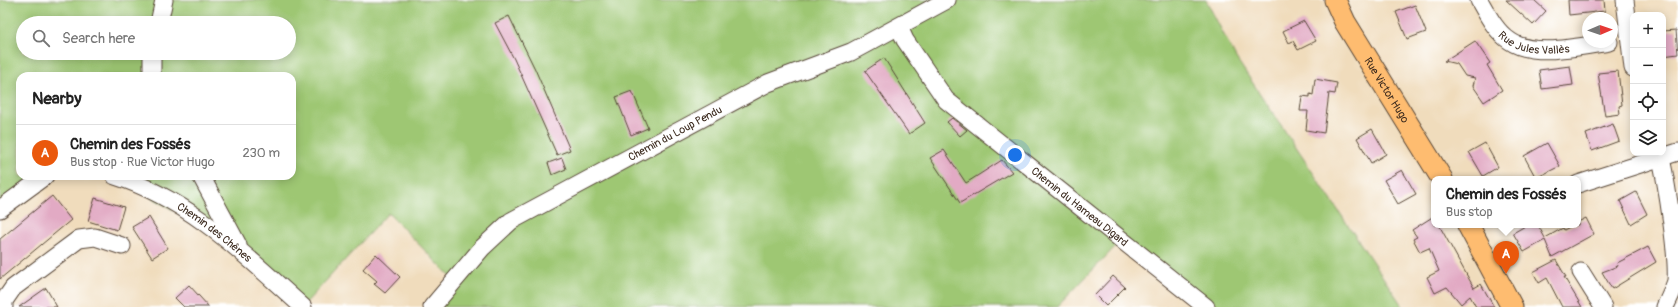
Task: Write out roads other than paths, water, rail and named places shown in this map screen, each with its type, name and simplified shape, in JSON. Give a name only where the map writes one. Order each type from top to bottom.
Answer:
[{"type":"main road","name":"Rue Victor Hugo","points":[[1335,0],[1346,22],[1440,176]]},
{"type":"main road","points":[[1470,228],[1512,307]]},
{"type":"street","points":[[160,16],[164,0]]},
{"type":"street","name":"Chemin du Loup Pendu","points":[[432,307],[482,248],[511,221],[768,83],[851,52],[947,0]]},
{"type":"street","name":"Rue Jules Vallès","points":[[1479,0],[1494,25],[1510,42],[1528,48],[1549,50],[1582,46]]},
{"type":"street","points":[[1625,0],[1630,48]]},
{"type":"street","name":"Chemin du Hameau Digard","points":[[899,27],[905,40],[946,100],[1206,307]]},
{"type":"street","name":"Rue Jules Vallès","points":[[1618,41],[1629,39]]},
{"type":"street","points":[[151,60],[151,72]]},
{"type":"street","points":[[1581,183],[1651,158],[1678,152]]},
{"type":"street","points":[[1651,158],[1668,192],[1678,260],[1676,280],[1665,307]]},
{"type":"street","points":[[0,209],[40,180]]},
{"type":"street","name":"Chemin des Chênes","points":[[128,180],[179,204],[241,250],[303,307]]},
{"type":"street","points":[[203,180],[241,250]]},
{"type":"street","points":[[4,307],[4,301],[13,288],[79,239],[95,237],[122,246]]},
{"type":"street","points":[[1581,272],[1603,307]]},
{"type":"place","name":"Chemin des Fossés","points":[[1506,274]]}]
